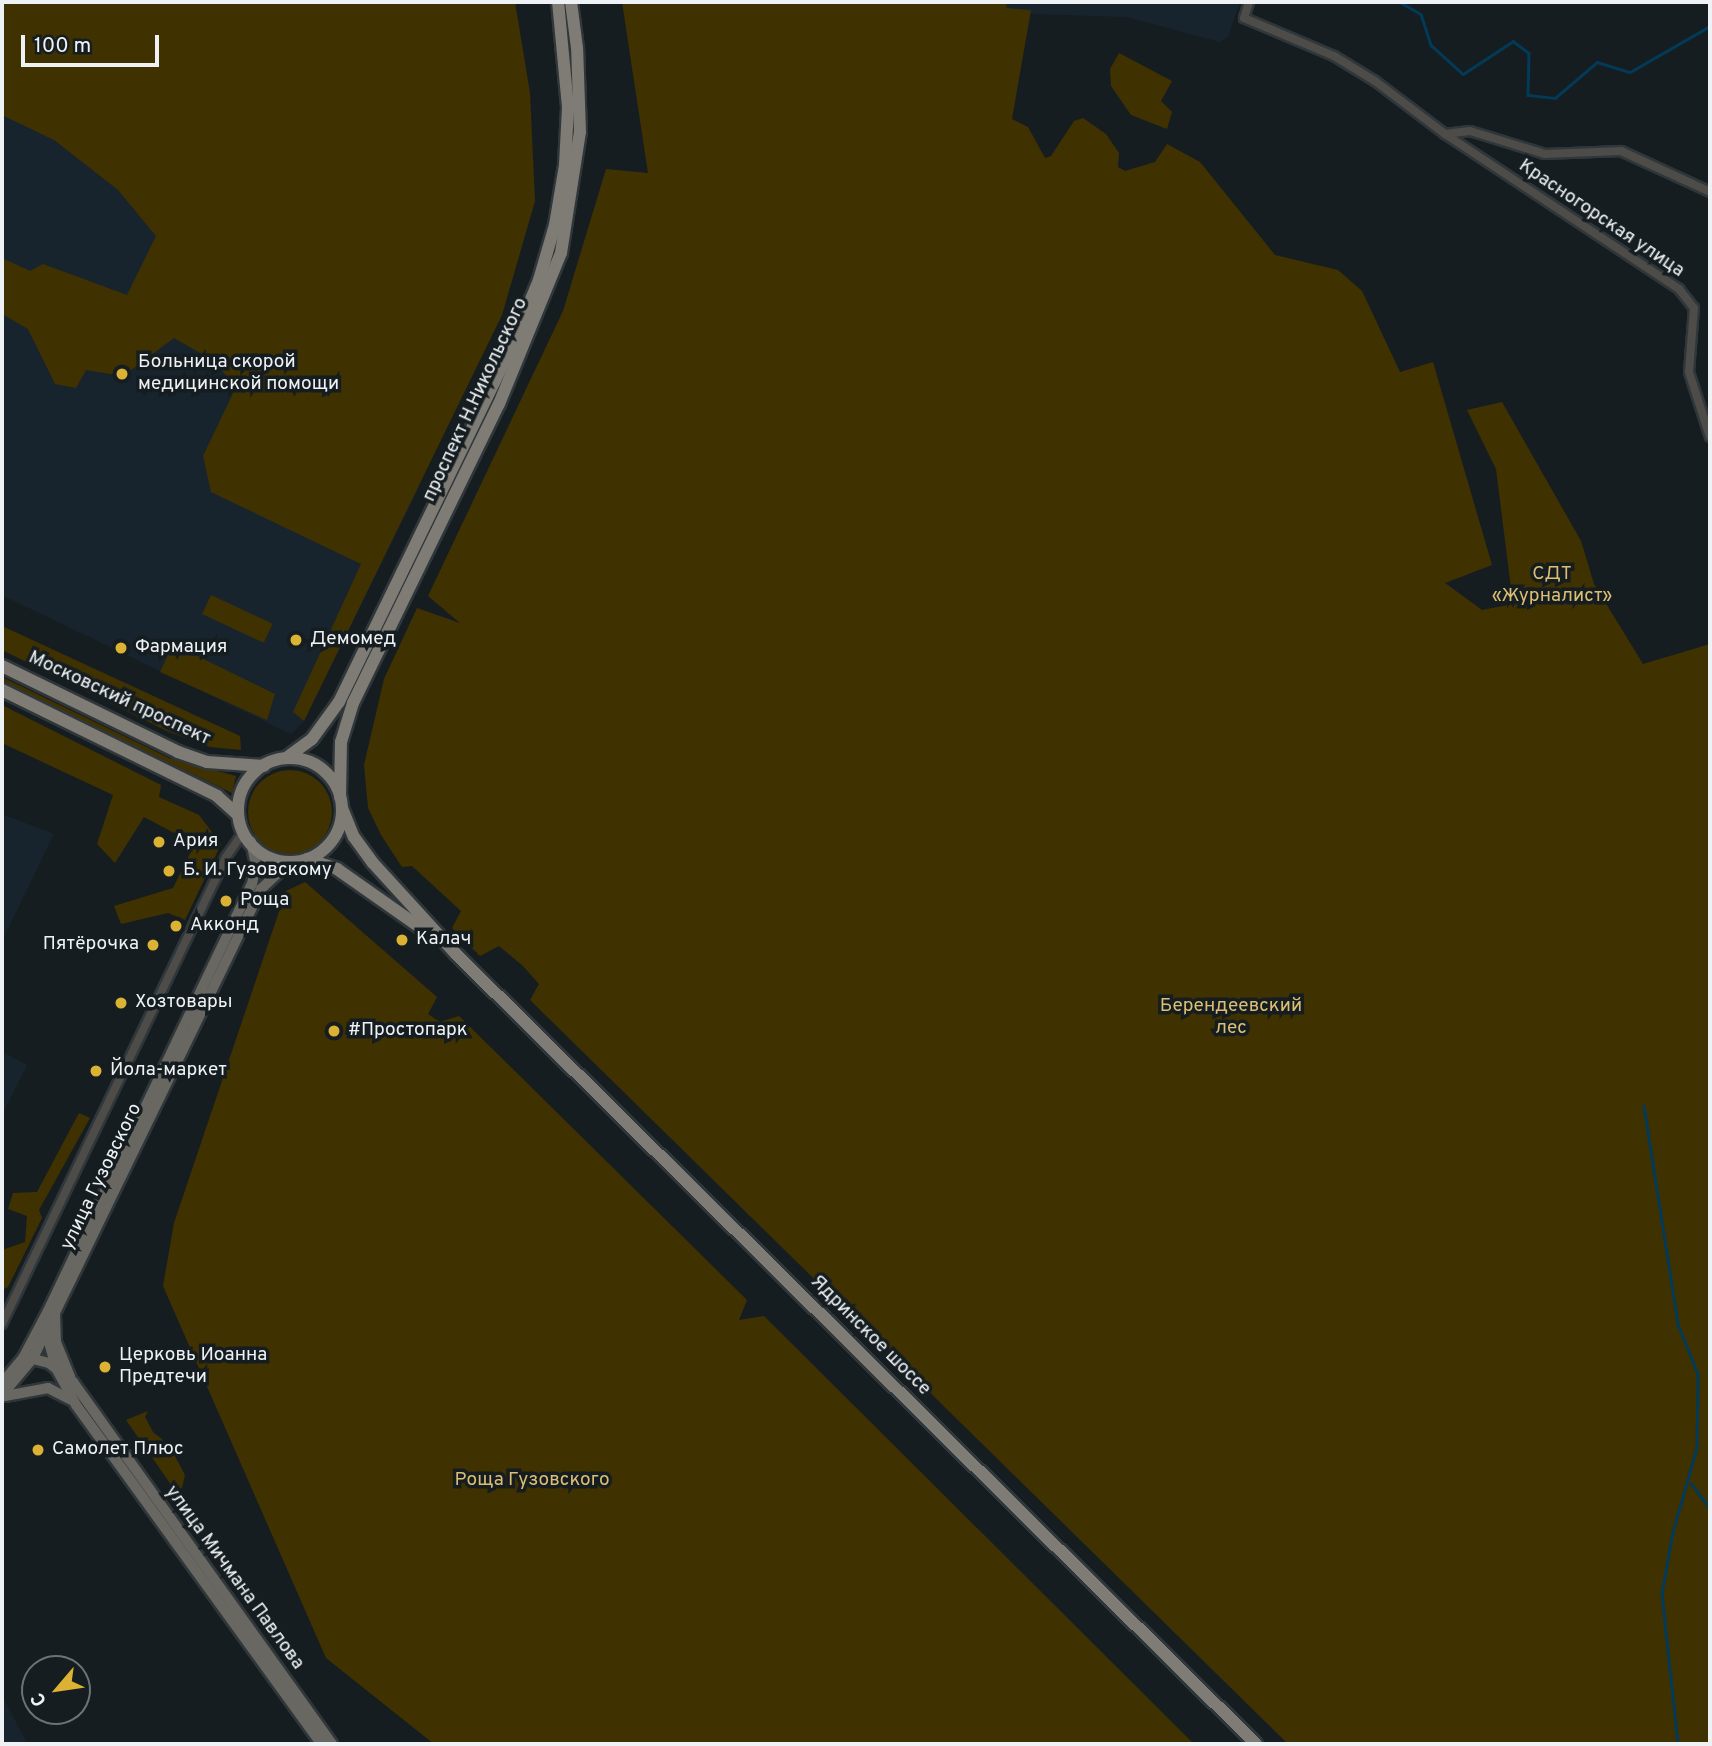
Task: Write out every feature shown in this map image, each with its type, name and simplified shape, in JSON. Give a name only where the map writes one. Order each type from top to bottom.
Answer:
[{"type":"main road","name":"проспект Н.Никольского","points":[[286,758],[312,739],[339,702],[508,354],[540,280],[565,165],[568,107],[558,2]]},
{"type":"main road","name":"проспект Н.Никольского","points":[[341,802],[340,752],[353,703],[504,393],[561,253],[580,132],[578,48],[571,2]]},
{"type":"main road","name":"Московский проспект","points":[[2,666],[178,752],[206,762],[264,766]]},
{"type":"main road","points":[[2,691],[217,796],[238,815],[247,836],[265,855],[289,863],[307,859],[336,836],[341,802],[321,769],[305,760],[286,758],[264,766],[246,784],[238,815]]},
{"type":"main road","name":"Ядринское шоссе","points":[[341,802],[349,828],[366,854],[456,954],[1256,1744]]},
{"type":"main road","name":"улица Гузовского","points":[[51,1312],[252,884],[256,865],[247,836]]},
{"type":"main road","name":"Ядринское шоссе","points":[[307,859],[337,869],[456,954]]},
{"type":"main road","name":"улица Гузовского","points":[[2,1383],[28,1358],[261,889],[289,863]]},
{"type":"main road","points":[[51,1312],[56,1342],[73,1382]]},
{"type":"main road","name":"улица Мичмана Павлова","points":[[51,1312],[46,1330],[56,1368],[76,1405],[91,1418]]},
{"type":"main road","name":"улица Гузовского","points":[[2,1396],[46,1330]]},
{"type":"main road","points":[[28,1358],[56,1368]]},
{"type":"main road","name":"улица Мичмана Павлова","points":[[56,1368],[73,1382],[91,1418],[265,1659],[321,1744]]},
{"type":"main road","points":[[2,1396],[24,1389],[48,1388],[76,1405]]},
{"type":"main road","name":"улица Мичмана Павлова","points":[[265,1659],[332,1744]]},
{"type":"street","name":"Красногорская улица","points":[[1249,2],[1244,18],[1334,56],[1445,134],[1679,289],[1694,307],[1689,372],[1710,437]]},
{"type":"street","name":"Красногорская улица","points":[[1445,134],[1470,131],[1545,154],[1621,151],[1710,192]]},
{"type":"street","points":[[2,1324],[226,857],[247,836]]},
{"type":"shaded area","points":[[1006,2],[1240,2],[1228,37],[1220,42],[1127,17],[1032,14],[1007,8]]},
{"type":"shaded area","points":[[4,114],[54,140],[118,190],[157,236],[127,296],[419,487],[304,721],[291,734],[2,595]]},
{"type":"shaded area","points":[[2,814],[54,834],[2,941]]},
{"type":"shaded area","points":[[2,1052],[27,1065],[2,1115]]},
{"type":"shaded area","points":[[2,1696],[27,1743],[2,1744]]},
{"type":"green space","points":[[2,2],[515,2],[530,93],[535,201],[502,315],[304,721],[293,712],[361,564],[211,492],[203,456],[236,387],[214,361],[174,338],[123,376],[86,370],[76,388],[55,384],[28,329],[2,314],[2,258],[30,271],[43,264],[127,295],[156,236],[118,190],[54,140],[2,115]]},
{"type":"green space","name":"Берендеевский лес","points":[[622,2],[1006,2],[1007,8],[1031,10],[1012,119],[1028,127],[1045,158],[1051,156],[1074,121],[1083,118],[1106,134],[1119,153],[1118,167],[1125,171],[1155,162],[1167,144],[1200,162],[1275,255],[1338,270],[1362,291],[1400,372],[1433,362],[1492,565],[1445,583],[1482,610],[1513,604],[1496,469],[1467,410],[1502,402],[1581,541],[1594,584],[1643,664],[1710,644],[1710,1744],[1288,1744],[530,1000],[539,984],[523,966],[499,946],[480,956],[452,928],[461,911],[412,866],[402,867],[381,835],[368,808],[364,765],[384,679],[417,608],[460,623],[428,596],[563,311],[606,169],[648,173]]},
{"type":"green space","points":[[1119,53],[1172,81],[1161,101],[1172,112],[1167,129],[1131,115],[1111,86],[1110,69]]},
{"type":"green space","points":[[211,595],[273,624],[264,643],[202,614]]},
{"type":"green space","points":[[2,626],[240,736],[241,750],[210,747],[169,732],[2,650]]},
{"type":"green space","points":[[173,644],[275,694],[267,720],[160,672]]},
{"type":"green space","points":[[2,677],[169,758],[236,776],[232,793],[2,682]]},
{"type":"green space","points":[[2,705],[161,785],[159,797],[199,815],[221,844],[185,920],[168,913],[121,924],[114,906],[173,888],[195,844],[144,817],[115,863],[97,844],[113,795],[2,743]]},
{"type":"green space","points":[[282,770],[298,770],[314,777],[325,788],[332,804],[329,828],[320,842],[298,854],[282,854],[266,847],[255,836],[248,820],[248,804],[255,788],[266,777]]},
{"type":"green space","name":"Роща Гузовского","points":[[305,882],[437,997],[428,1014],[440,1022],[459,1016],[747,1300],[739,1320],[764,1316],[1194,1744],[434,1744],[326,1658],[163,1286],[174,1223],[286,891]]},
{"type":"green space","points":[[79,1113],[90,1118],[39,1210],[42,1218],[8,1287],[2,1290],[2,1250],[25,1242],[27,1216],[8,1209],[13,1193],[37,1192]]},
{"type":"green space","points":[[148,1411],[145,1417],[153,1432],[169,1445],[185,1475],[182,1488],[174,1489],[126,1420]]},
{"type":"waterway","points":[[1400,2],[1421,14],[1431,45],[1463,74],[1513,41],[1529,53],[1528,95],[1555,98],[1597,62],[1630,72],[1710,26]]},
{"type":"waterway","points":[[1644,1106],[1678,1324],[1698,1374],[1697,1448],[1673,1532],[1662,1594],[1678,1744]]},
{"type":"waterway","points":[[1691,1483],[1710,1508]]},
{"type":"place","name":"Больница скорой медицинской помощи","points":[[122,374]]},
{"type":"place","name":"Демомед","points":[[296,640]]},
{"type":"place","name":"Фармация","points":[[121,648]]},
{"type":"place","name":"Ария","points":[[159,842]]},
{"type":"place","name":"Б. И. Гузовскому","points":[[169,871]]},
{"type":"place","name":"Роща","points":[[226,901]]},
{"type":"place","name":"Акконд","points":[[176,926]]},
{"type":"place","name":"Калач","points":[[402,940]]},
{"type":"place","name":"Пятёрочка","points":[[153,945]]},
{"type":"place","name":"Хозтовары","points":[[121,1003]]},
{"type":"place","name":"#Простопарк","points":[[334,1031]]},
{"type":"place","name":"Йола-маркет","points":[[96,1071]]},
{"type":"place","name":"Церковь Иоанна Предтечи","points":[[105,1367]]},
{"type":"place","name":"Самолет Плюс","points":[[38,1450]]},
{"type":"park label","name":"СДТ «Журналист»","points":[[1552,586]]}]
